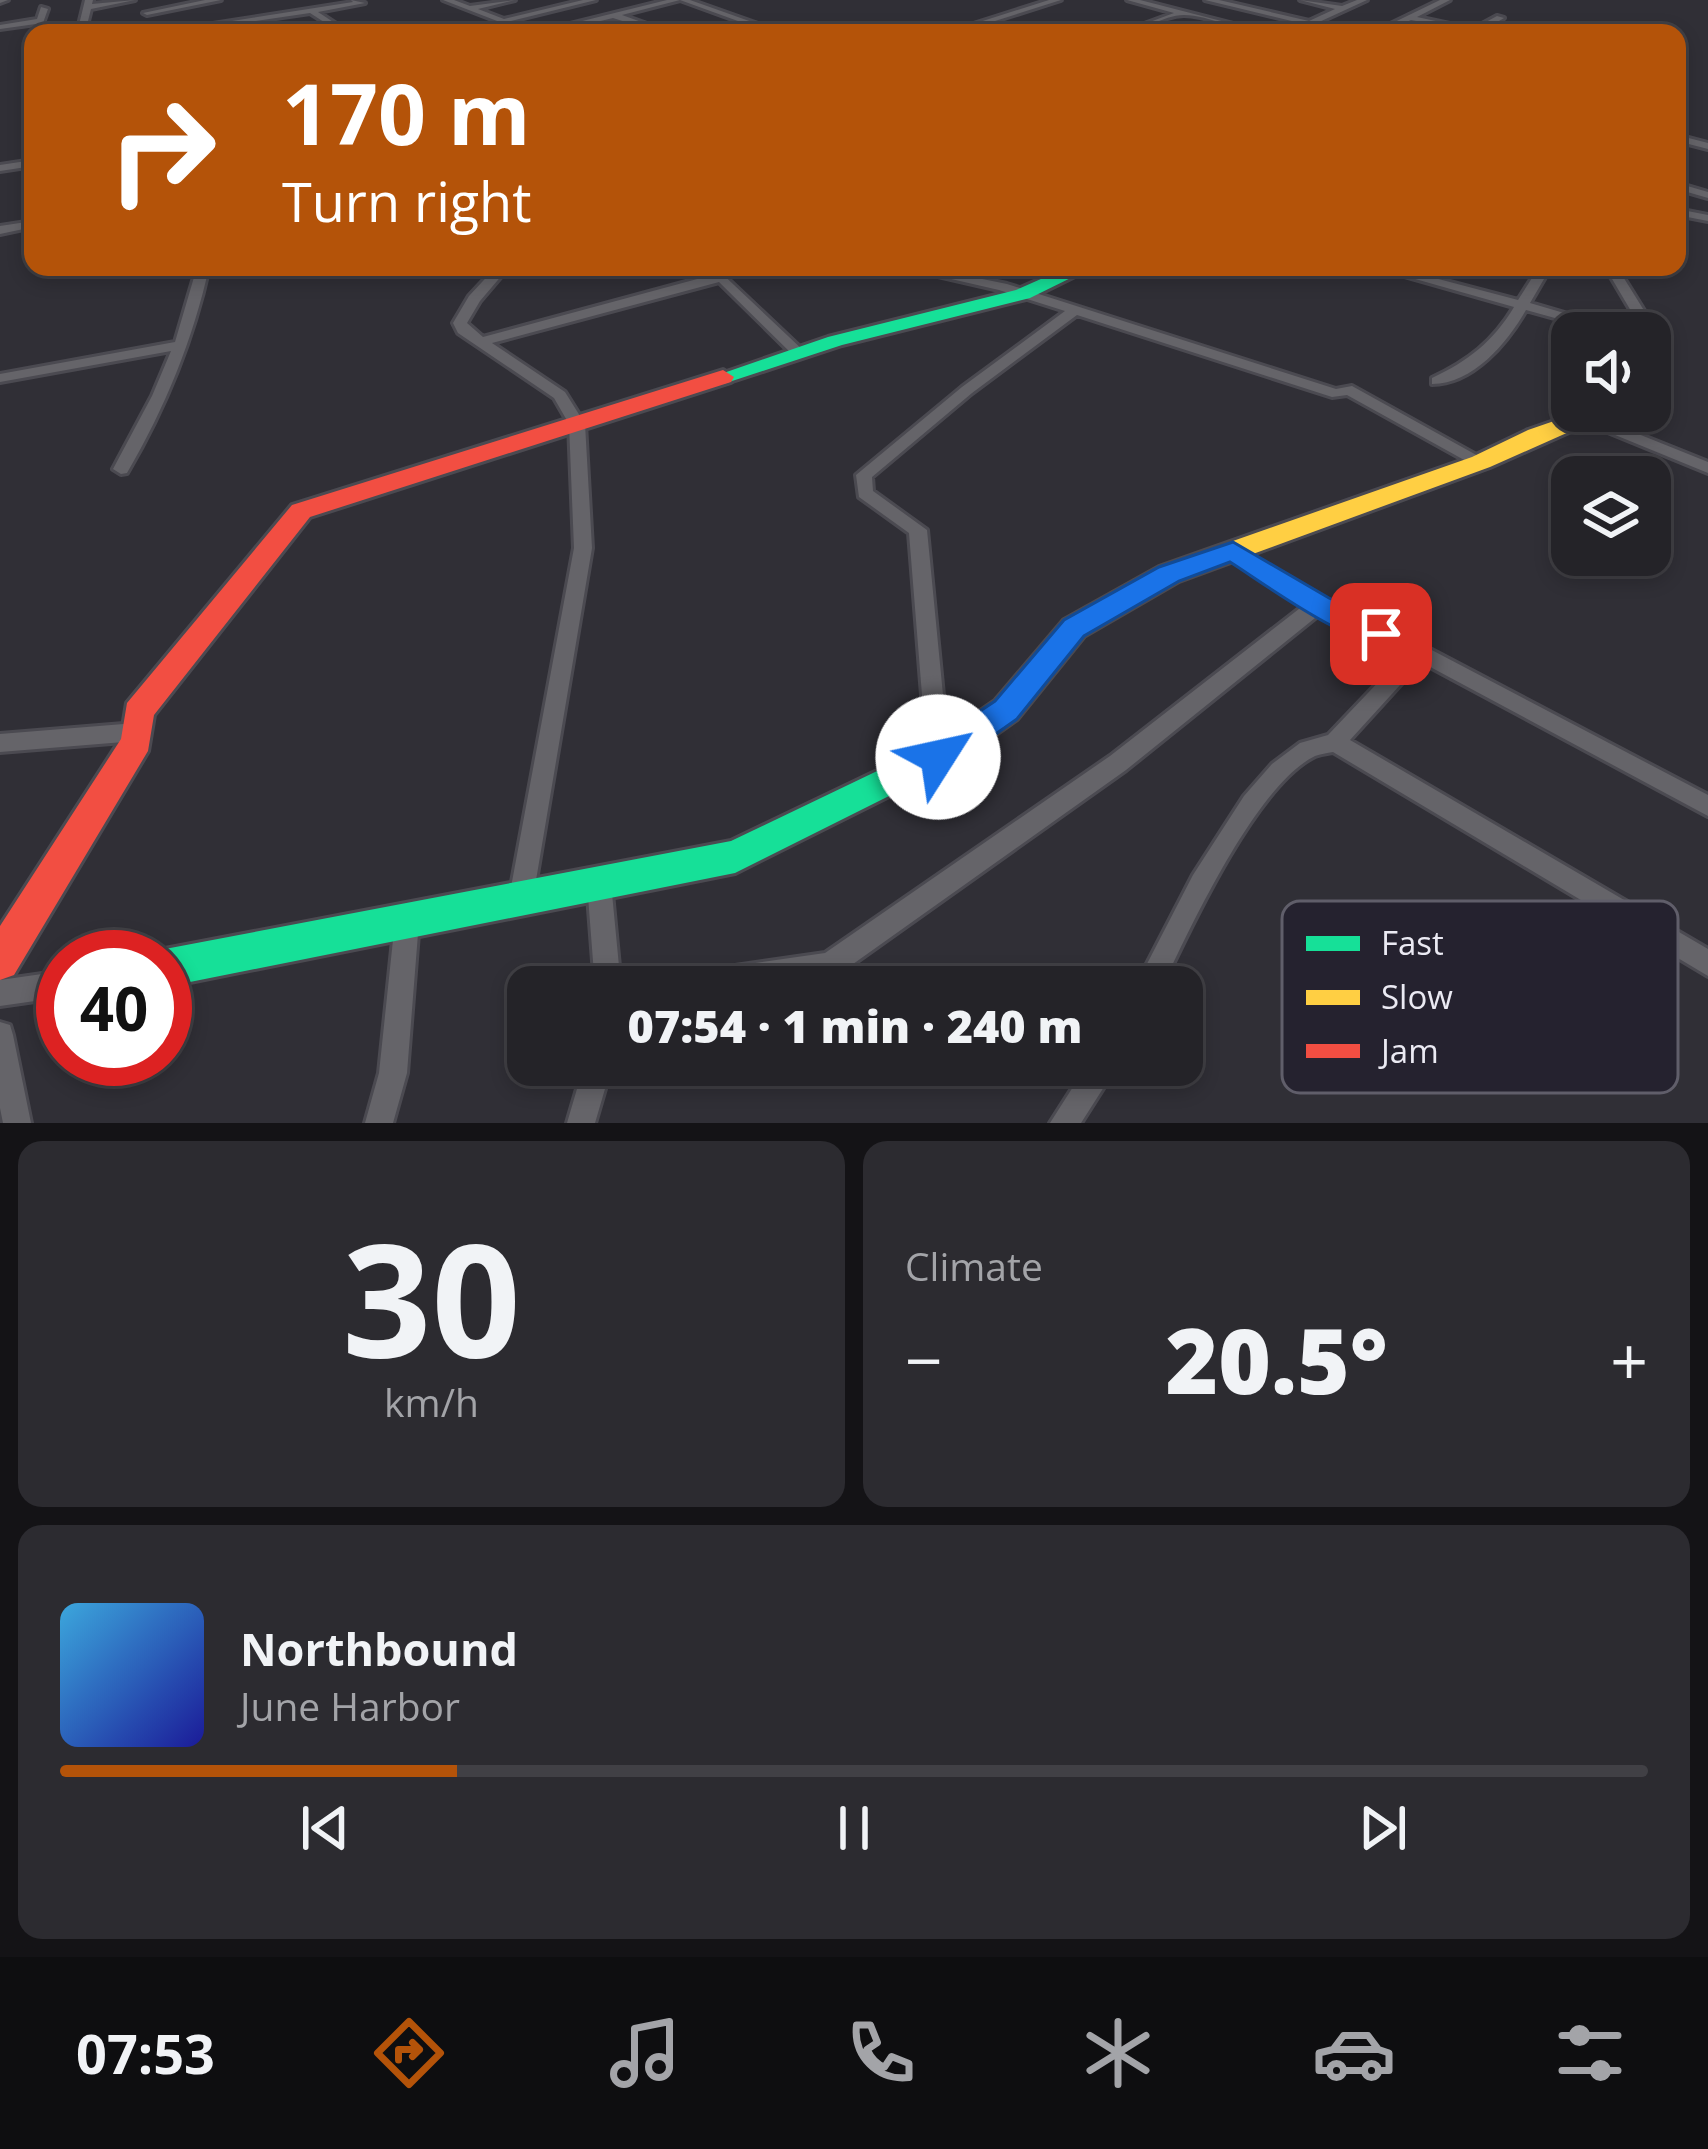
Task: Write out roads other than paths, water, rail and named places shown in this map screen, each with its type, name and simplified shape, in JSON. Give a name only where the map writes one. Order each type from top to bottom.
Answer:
[{"type":"street","points":[[88,4],[131,0]]},
{"type":"street","points":[[146,24],[148,0]]},
{"type":"street","points":[[147,13],[217,0]]},
{"type":"street","points":[[280,0],[301,14]]},
{"type":"street","points":[[236,24],[361,3],[356,0]]},
{"type":"street","points":[[447,0],[509,24]]},
{"type":"street","points":[[467,9],[511,0]]},
{"type":"street","points":[[502,22],[592,0]]},
{"type":"street","points":[[578,24],[679,0],[752,24]]},
{"type":"street","points":[[978,24],[1057,0]]},
{"type":"street","points":[[1131,0],[1229,24]]},
{"type":"street","points":[[1210,0],[1314,24]]},
{"type":"street","points":[[1249,8],[1270,0]]},
{"type":"street","points":[[1304,0],[1343,9]]},
{"type":"street","points":[[1310,23],[1363,0]]},
{"type":"street","points":[[1395,24],[1446,0]]},
{"type":"street","points":[[203,3],[228,24]]},
{"type":"street","points":[[0,27],[40,21],[44,9]]},
{"type":"street","points":[[314,12],[332,24]]},
{"type":"street","points":[[1149,24],[1183,12]]},
{"type":"street","points":[[613,16],[640,24]]},
{"type":"street","points":[[1409,17],[1437,24]]},
{"type":"street","points":[[1489,24],[1500,18]]},
{"type":"street","points":[[121,469],[167,387],[201,276]]},
{"type":"street","points":[[495,276],[460,323],[560,395],[577,424],[583,548],[521,898]]},
{"type":"street","points":[[482,342],[703,276]]},
{"type":"street","points":[[720,276],[799,353]]},
{"type":"street","points":[[944,276],[1023,294],[1336,394],[1347,389],[1481,462]]},
{"type":"street","points":[[0,961],[137,741],[138,712],[301,511],[799,353],[1023,294],[1064,276]]},
{"type":"street","points":[[1413,276],[1551,312]]},
{"type":"street","points":[[1437,381],[1468,369],[1514,325],[1539,276]]},
{"type":"street","points":[[1618,276],[1640,312]]},
{"type":"street","points":[[938,757],[918,530],[866,493],[864,475],[1075,310]]},
{"type":"street","points":[[0,378],[182,345]]},
{"type":"street","points":[[192,963],[735,856],[938,757],[1006,710],[1074,628],[1169,574],[1552,432]]},
{"type":"street","points":[[1633,432],[1708,468]]},
{"type":"street","points":[[1233,551],[1318,605],[1418,652],[1708,806]]},
{"type":"street","points":[[823,966],[1118,763],[1318,605]]},
{"type":"street","points":[[1335,742],[1418,652]]},
{"type":"street","points":[[0,743],[136,731]]},
{"type":"street","points":[[1159,966],[1242,814],[1302,752],[1319,741],[1335,742],[1603,901]]},
{"type":"street","points":[[599,883],[606,966]]},
{"type":"street","points":[[380,1123],[393,1073],[407,921]]},
{"type":"street","points":[[1678,945],[1708,963]]},
{"type":"street","points":[[0,993],[36,988]]},
{"type":"street","points":[[0,1035],[17,1123]]},
{"type":"street","points":[[581,1123],[592,1086]]},
{"type":"street","points":[[1064,1123],[1089,1086]]}]
